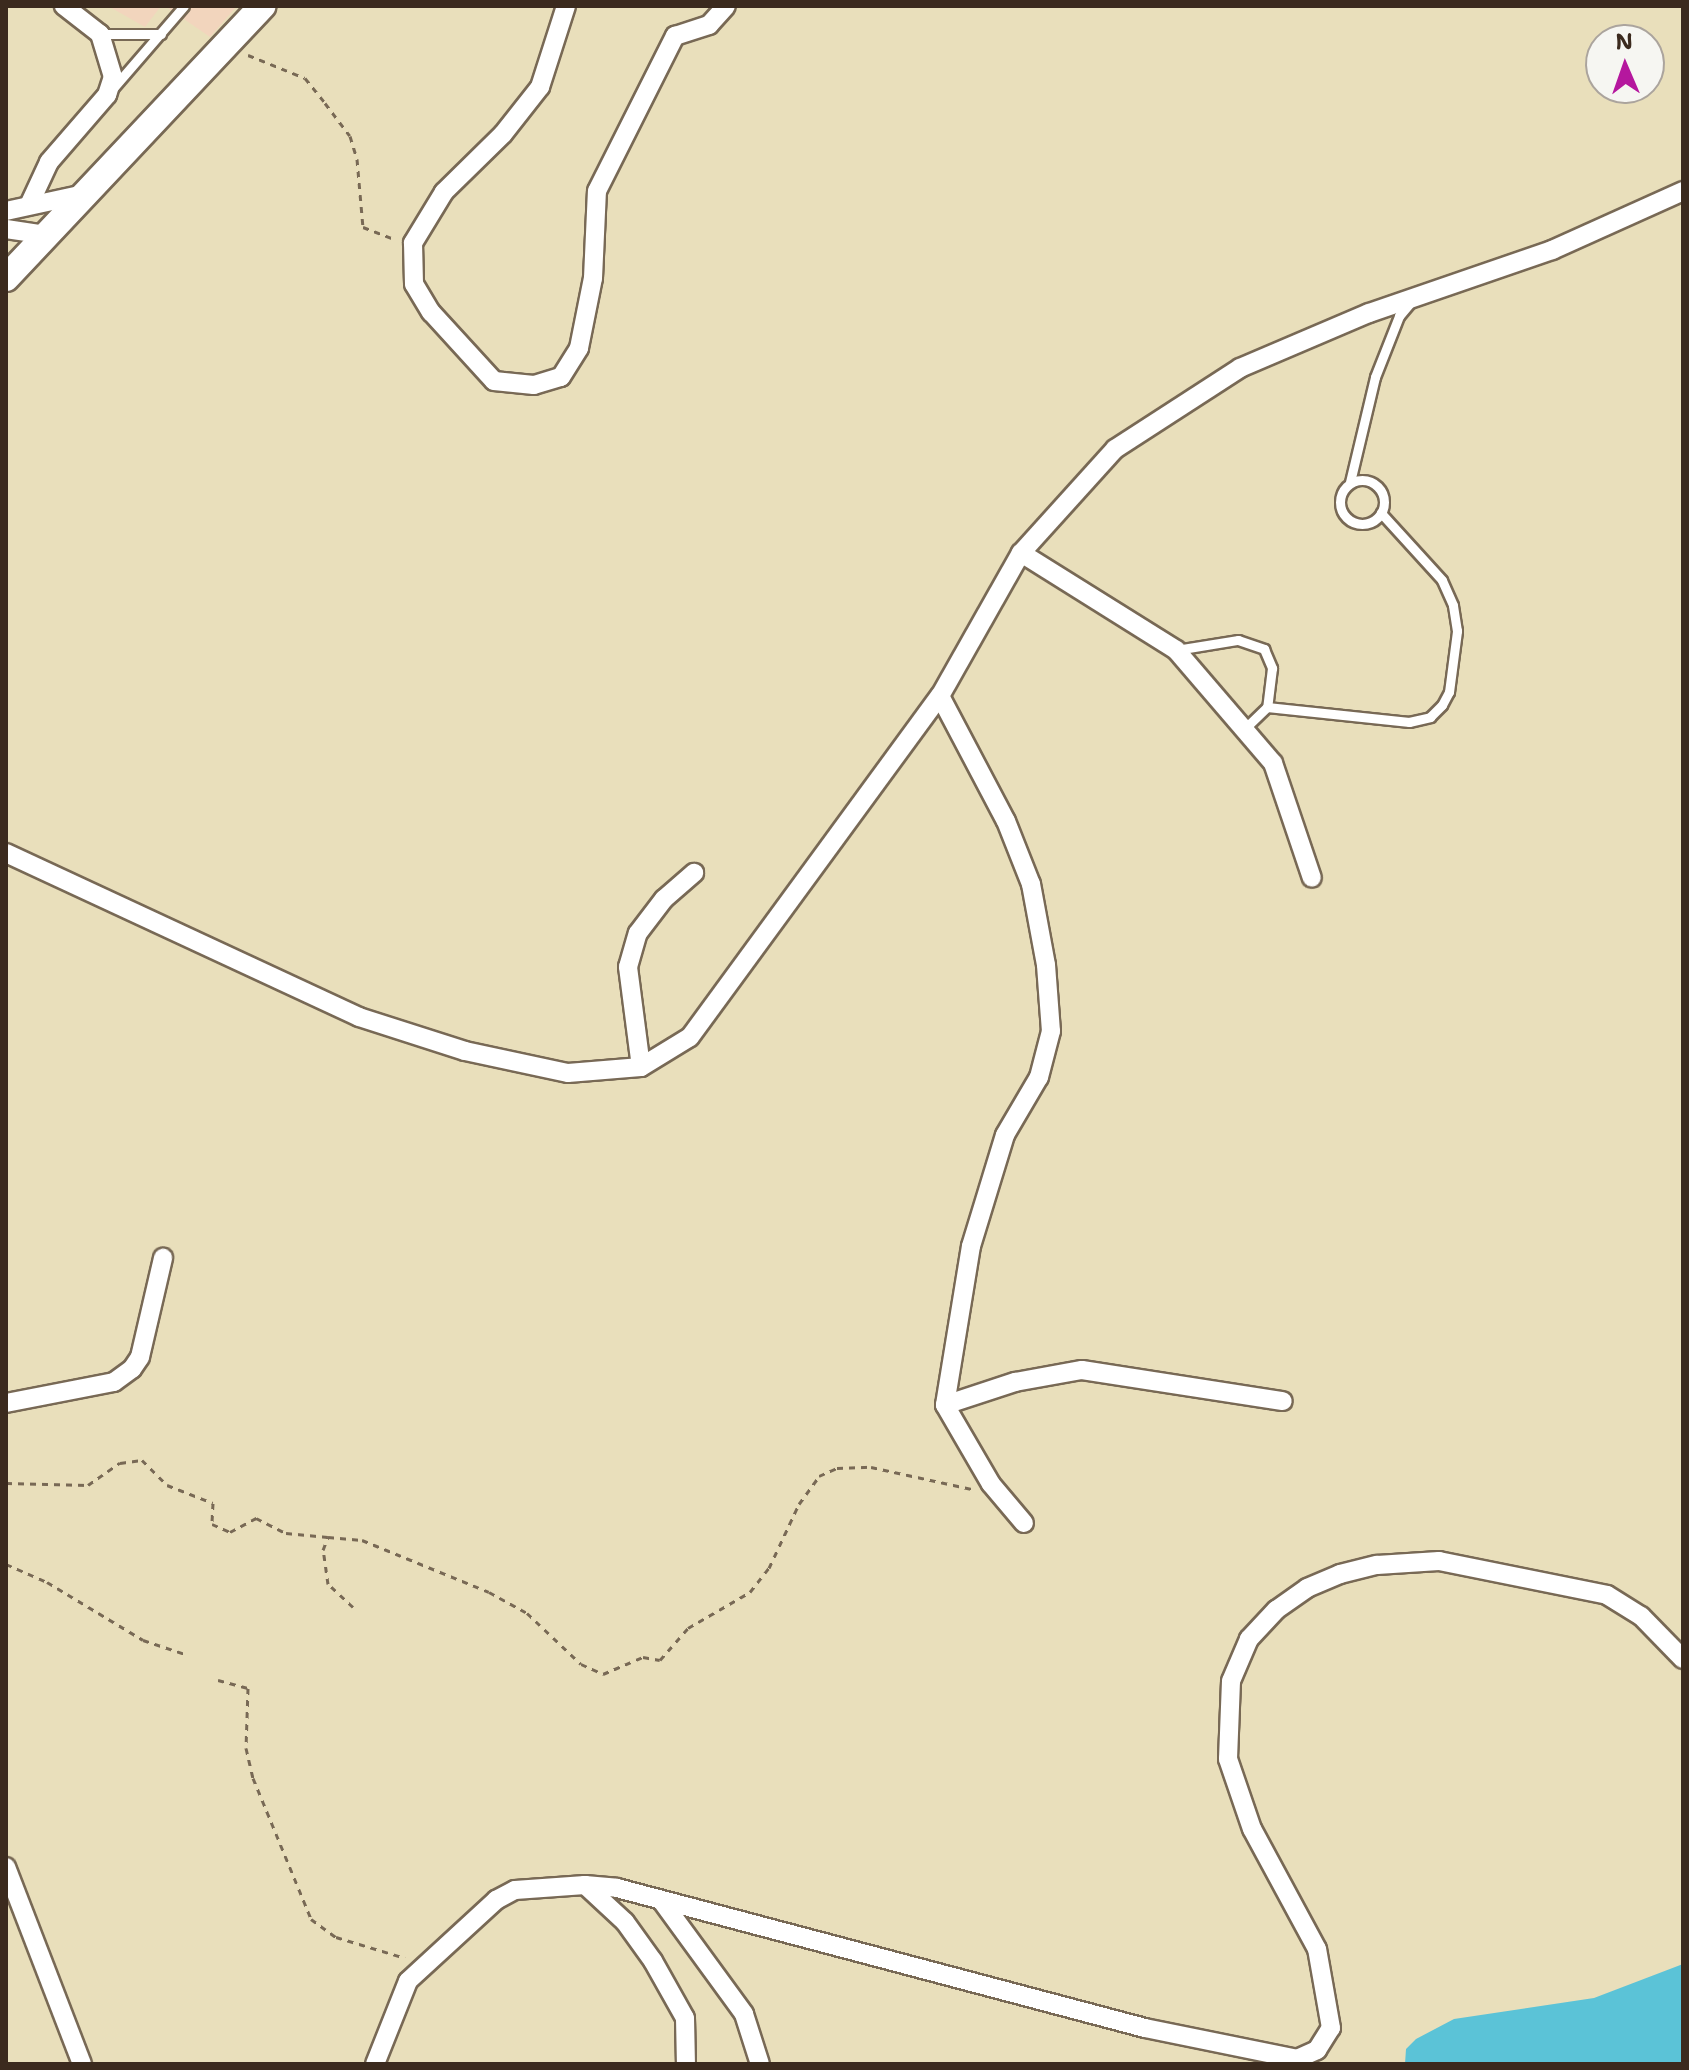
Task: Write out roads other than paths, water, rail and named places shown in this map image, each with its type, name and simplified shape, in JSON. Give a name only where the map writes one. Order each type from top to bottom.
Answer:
[{"type":"street","points":[[30,203],[49,162],[107,95],[113,77],[100,34],[64,6]]},
{"type":"street","points":[[6,278],[262,6]]},
{"type":"street","points":[[566,6],[540,87],[503,134],[444,192],[413,243],[414,284],[468,358],[494,381],[534,385],[561,377],[579,348],[593,278],[597,191],[675,36],[709,25],[726,6]]},
{"type":"street","points":[[6,853],[359,1017],[465,1051],[568,1073],[641,1067],[690,1037],[940,696],[1021,553],[1115,449],[1203,388],[1328,329],[1577,240],[1683,191]]},
{"type":"street","points":[[6,211],[30,203],[84,194]]},
{"type":"street","points":[[6,229],[46,235]]},
{"type":"street","points":[[1021,553],[1176,650],[1273,763],[1312,878]]},
{"type":"street","points":[[940,696],[1006,821],[1031,884],[1051,1031],[1039,1077],[1005,1135],[971,1246],[945,1405],[991,1484],[1024,1523]]},
{"type":"street","points":[[641,1067],[628,967],[638,933],[664,899],[694,873]]},
{"type":"street","points":[[6,1403],[114,1382],[132,1369],[140,1357],[163,1258]]},
{"type":"street","points":[[945,1405],[1015,1382],[1082,1370],[1283,1401]]},
{"type":"street","points":[[375,2064],[408,1981],[424,1962],[496,1900],[515,1890],[585,1885],[661,1900],[1145,2028],[1297,2059],[1317,2050],[1331,2028],[1317,1949],[1252,1829],[1228,1759],[1231,1681],[1249,1639],[1276,1610],[1307,1588],[1340,1574],[1377,1565],[1439,1561],[1607,1595],[1641,1616],[1683,1659]]},
{"type":"street","points":[[6,1867],[82,2064]]},
{"type":"street","points":[[585,1885],[625,1922],[653,1961],[685,2018],[686,2064]]},
{"type":"street","points":[[661,1900],[744,2014],[760,2064]]},
{"type":"lane","points":[[107,95],[184,6]]},
{"type":"lane","points":[[100,34],[161,34]]},
{"type":"lane","points":[[1350,482],[1373,482],[1384,502],[1381,513],[1362,524],[1351,521],[1339,502],[1350,482],[1375,377],[1399,316],[1411,301]]},
{"type":"lane","points":[[1267,707],[1409,722],[1430,717],[1442,705],[1449,692],[1457,631],[1453,605],[1442,580],[1381,513]]},
{"type":"lane","points":[[1176,650],[1238,640],[1264,649],[1272,668],[1267,707],[1244,729]]},
{"type":"water","points":[[1683,1964],[1683,2064],[1405,2064],[1406,2049],[1416,2039],[1454,2019],[1594,1998]]}]
